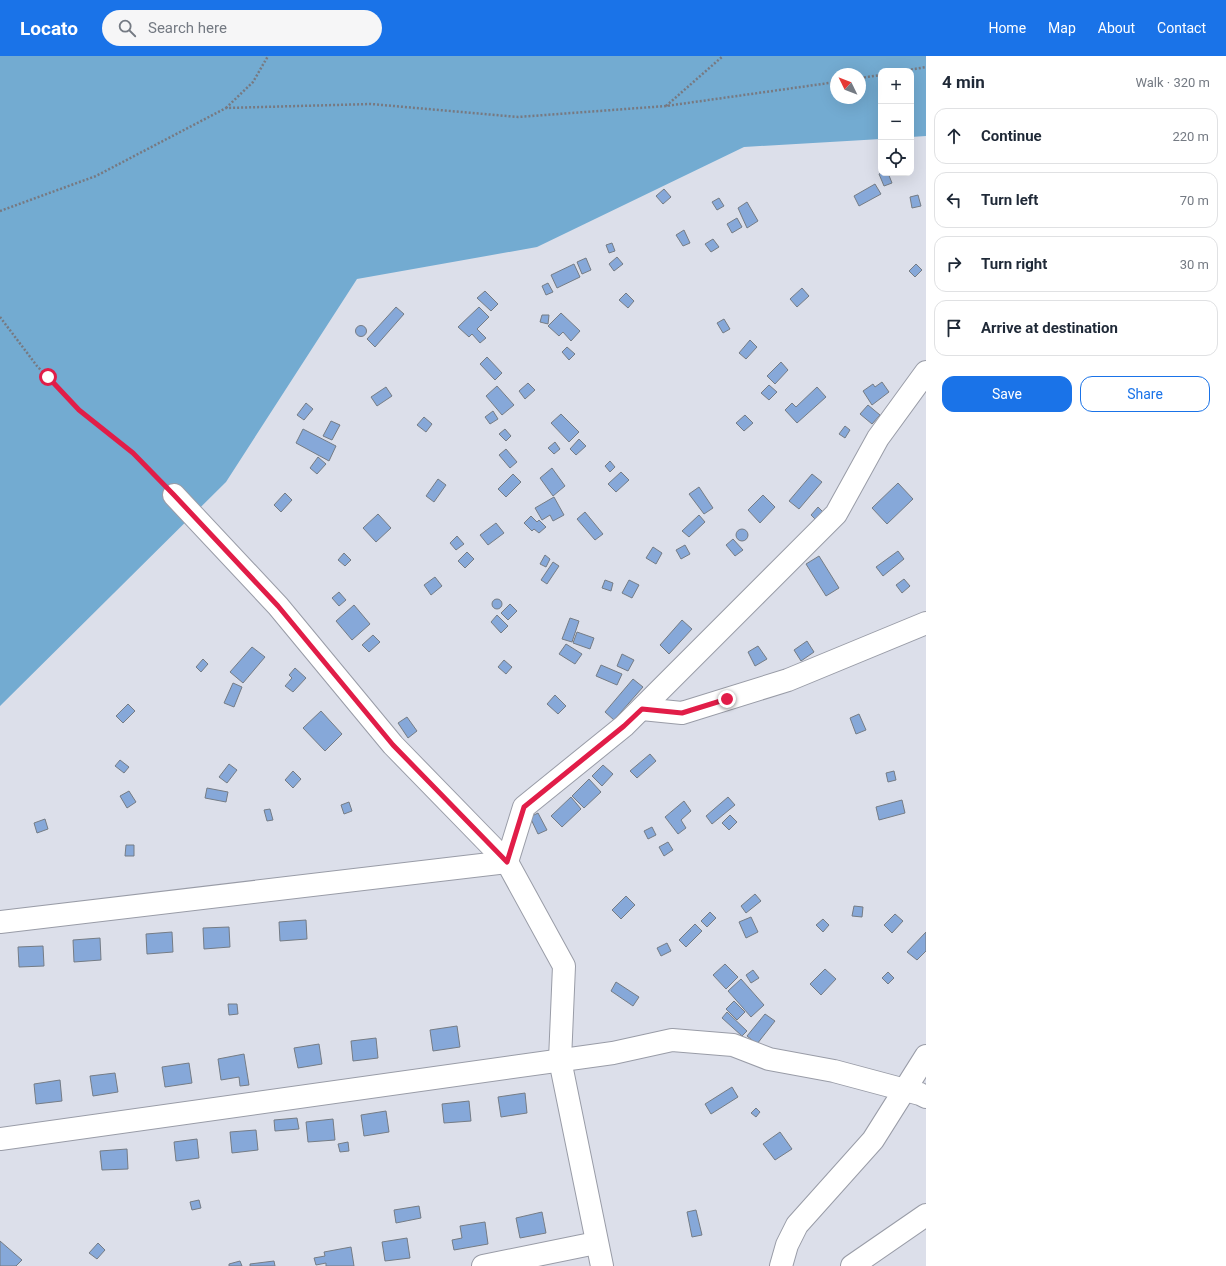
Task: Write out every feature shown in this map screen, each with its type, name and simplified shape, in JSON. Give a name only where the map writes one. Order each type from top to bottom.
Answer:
[{"type":"street","points":[[507,862],[524,807],[624,726],[836,514],[878,438],[926,372]]},
{"type":"street","points":[[174,495],[278,606],[393,745],[507,862],[564,966],[560,1060],[596,1243],[602,1266]]},
{"type":"street","points":[[642,709],[682,713],[788,680],[926,624]]},
{"type":"street","points":[[0,922],[507,862]]},
{"type":"street","points":[[0,1139],[613,1053],[672,1040],[733,1045],[770,1059],[834,1071],[906,1090],[926,1097]]},
{"type":"street","points":[[781,1266],[787,1245],[797,1225],[873,1140],[906,1090],[926,1056]]},
{"type":"street","points":[[852,1266],[926,1215]]},
{"type":"street","points":[[484,1266],[596,1243]]},
{"type":"path","points":[[0,211],[96,176],[226,108],[253,82],[268,56]]},
{"type":"path","points":[[666,106],[723,56]]},
{"type":"path","points":[[914,69],[926,67]]},
{"type":"path","points":[[866,77],[878,75]]},
{"type":"path","points":[[226,108],[371,104],[518,118],[666,106],[830,83]]},
{"type":"path","points":[[0,317],[37,366],[74,405],[133,453],[174,495]]},
{"type":"water","points":[[0,56],[926,56],[926,136],[914,137],[914,68],[878,68],[878,139],[744,147],[537,247],[357,279],[226,482],[0,706]]},
{"type":"building","points":[[880,176],[889,176],[892,183],[884,186]]},
{"type":"building","points":[[875,184],[881,194],[859,206],[854,196]]},
{"type":"building","points":[[664,189],[671,197],[663,204],[656,196]]},
{"type":"building","points":[[918,195],[921,206],[912,208],[910,197]]},
{"type":"building","points":[[719,198],[724,206],[717,210],[712,202]]},
{"type":"building","points":[[747,202],[758,221],[747,228],[738,208]]},
{"type":"building","points":[[737,218],[742,227],[732,233],[727,224]]},
{"type":"building","points":[[684,230],[690,243],[683,246],[676,235]]},
{"type":"building","points":[[713,239],[719,247],[711,252],[705,244]]},
{"type":"building","points":[[612,243],[615,251],[609,253],[606,245]]},
{"type":"building","points":[[617,257],[623,264],[614,271],[609,264]]},
{"type":"building","points":[[586,258],[591,270],[582,274],[577,262]]},
{"type":"building","points":[[574,264],[580,277],[557,288],[551,275]]},
{"type":"building","points":[[916,264],[922,270],[915,277],[909,271]]},
{"type":"building","points":[[548,283],[553,292],[546,295],[542,286]]},
{"type":"building","points":[[802,288],[809,296],[797,307],[790,299]]},
{"type":"building","points":[[485,291],[498,304],[491,311],[477,298]]},
{"type":"building","points":[[626,293],[634,301],[628,308],[619,300]]},
{"type":"building","points":[[396,307],[404,314],[375,347],[367,339]]},
{"type":"building","points":[[479,307],[489,317],[477,329],[486,338],[480,343],[472,334],[469,337],[458,327]]},
{"type":"building","points":[[561,313],[580,331],[571,341],[563,332],[559,336],[548,326]]},
{"type":"building","points":[[542,315],[549,315],[548,324],[540,322]]},
{"type":"building","points":[[724,319],[730,329],[723,333],[717,323]]},
{"type":"building","points":[[359,326],[363,326],[365,327],[365,335],[359,336],[356,333],[356,329]]},
{"type":"building","points":[[750,340],[757,347],[746,359],[739,353]]},
{"type":"building","points":[[567,347],[575,354],[569,360],[562,352]]},
{"type":"building","points":[[487,357],[502,373],[495,380],[480,364]]},
{"type":"building","points":[[781,362],[788,370],[775,384],[767,376]]},
{"type":"building","points":[[882,382],[889,392],[872,405],[863,391],[873,384],[875,387]]},
{"type":"building","points":[[528,383],[535,390],[525,399],[519,391]]},
{"type":"building","points":[[769,385],[777,392],[769,400],[761,393]]},
{"type":"building","points":[[497,386],[514,405],[502,415],[486,396]]},
{"type":"building","points":[[386,387],[392,396],[377,406],[371,397]]},
{"type":"building","points":[[817,387],[826,397],[797,423],[785,410],[792,403],[796,407]]},
{"type":"building","points":[[306,403],[313,409],[304,420],[297,415]]},
{"type":"building","points":[[868,405],[880,415],[872,424],[860,414]]},
{"type":"building","points":[[493,411],[498,419],[490,424],[485,417]]},
{"type":"building","points":[[561,414],[579,432],[569,442],[551,423]]},
{"type":"building","points":[[745,415],[753,423],[744,431],[736,423]]},
{"type":"building","points":[[424,417],[432,424],[426,432],[417,425]]},
{"type":"building","points":[[331,421],[340,425],[332,440],[323,436]]},
{"type":"building","points":[[845,426],[850,430],[845,438],[839,434]]},
{"type":"building","points":[[303,429],[336,446],[329,461],[296,443]]},
{"type":"building","points":[[505,429],[511,436],[506,441],[499,434]]},
{"type":"building","points":[[579,439],[586,446],[576,455],[570,449]]},
{"type":"building","points":[[555,442],[560,449],[554,454],[548,448]]},
{"type":"building","points":[[506,449],[517,462],[510,468],[499,455]]},
{"type":"building","points":[[318,457],[326,464],[317,474],[310,468]]},
{"type":"building","points":[[610,461],[615,467],[610,472],[605,466]]},
{"type":"building","points":[[552,468],[565,486],[553,496],[540,478]]},
{"type":"building","points":[[621,472],[629,480],[616,492],[608,484]]},
{"type":"building","points":[[513,474],[521,482],[506,497],[498,489]]},
{"type":"building","points":[[812,474],[822,482],[799,509],[789,501]]},
{"type":"building","points":[[438,479],[446,485],[434,502],[426,496]]},
{"type":"building","points":[[898,483],[913,499],[887,524],[872,508]]},
{"type":"building","points":[[699,487],[713,508],[704,514],[689,494]]},
{"type":"building","points":[[285,493],[292,500],[281,512],[274,505]]},
{"type":"building","points":[[763,495],[775,507],[760,523],[748,510]]},
{"type":"building","points":[[554,497],[564,515],[553,521],[550,515],[542,520],[535,508]]},
{"type":"building","points":[[818,507],[825,514],[818,522],[811,515]]},
{"type":"building","points":[[585,512],[603,534],[595,540],[577,519]]},
{"type":"building","points":[[378,514],[391,528],[376,542],[363,528]]},
{"type":"building","points":[[699,515],[705,522],[689,537],[682,531]]},
{"type":"building","points":[[531,516],[537,522],[539,520],[546,527],[539,533],[534,529],[532,531],[524,523]]},
{"type":"building","points":[[496,523],[504,533],[488,545],[480,535]]},
{"type":"building","points":[[742,529],[746,531],[748,535],[746,539],[742,541],[738,539],[736,535],[738,531]]},
{"type":"building","points":[[457,536],[464,544],[456,550],[450,543]]},
{"type":"building","points":[[733,539],[743,550],[735,556],[726,545]]},
{"type":"building","points":[[685,545],[690,554],[681,559],[676,550]]},
{"type":"building","points":[[653,547],[662,553],[656,564],[646,558]]},
{"type":"building","points":[[898,551],[904,559],[883,576],[876,567]]},
{"type":"building","points":[[467,552],[474,559],[465,568],[458,561]]},
{"type":"building","points":[[344,553],[351,560],[345,566],[338,560]]},
{"type":"building","points":[[545,555],[550,559],[546,567],[540,564]]},
{"type":"building","points":[[819,556],[839,588],[826,596],[806,564]]},
{"type":"building","points":[[553,562],[559,566],[547,584],[541,580]]},
{"type":"building","points":[[435,577],[442,586],[431,595],[424,585]]},
{"type":"building","points":[[904,579],[910,586],[902,593],[896,585]]},
{"type":"building","points":[[605,580],[613,583],[611,591],[602,588]]},
{"type":"building","points":[[629,580],[639,585],[632,598],[622,593]]},
{"type":"building","points":[[339,592],[346,600],[339,606],[332,598]]},
{"type":"building","points":[[497,599],[502,604],[497,609],[492,604]]},
{"type":"building","points":[[510,604],[517,611],[508,620],[501,613]]},
{"type":"building","points":[[354,605],[370,624],[352,640],[336,621]]},
{"type":"building","points":[[497,615],[508,626],[501,633],[491,622]]},
{"type":"building","points":[[570,618],[579,621],[572,642],[562,639]]},
{"type":"building","points":[[682,620],[692,629],[669,654],[660,645]]},
{"type":"building","points":[[577,632],[594,638],[590,649],[573,643]]},
{"type":"building","points":[[373,635],[380,642],[369,652],[362,645]]},
{"type":"building","points":[[807,641],[814,652],[801,661],[794,650]]},
{"type":"building","points":[[566,644],[582,654],[575,664],[559,654]]},
{"type":"building","points":[[758,646],[767,659],[755,666],[748,652]]},
{"type":"building","points":[[252,647],[265,657],[243,683],[230,672]]},
{"type":"building","points":[[622,654],[634,660],[628,671],[617,666]]},
{"type":"building","points":[[203,659],[208,664],[201,672],[196,667]]},
{"type":"building","points":[[504,660],[512,667],[506,674],[498,667]]},
{"type":"building","points":[[601,665],[622,674],[617,685],[596,676]]},
{"type":"building","points":[[295,668],[306,678],[293,692],[285,686],[292,678],[289,675]]},
{"type":"building","points":[[633,679],[643,687],[614,720],[605,712]]},
{"type":"building","points":[[233,683],[242,687],[234,707],[224,703]]},
{"type":"building","points":[[555,695],[566,706],[558,714],[547,704]]},
{"type":"building","points":[[128,704],[135,711],[123,723],[116,716]]},
{"type":"building","points":[[321,711],[342,734],[325,751],[303,728]]},
{"type":"building","points":[[859,714],[866,730],[856,734],[850,718]]},
{"type":"building","points":[[407,717],[417,731],[408,738],[398,723]]},
{"type":"building","points":[[650,754],[656,761],[637,778],[630,771]]},
{"type":"building","points":[[120,760],[129,767],[124,773],[115,766]]},
{"type":"building","points":[[229,764],[237,770],[227,783],[219,777]]},
{"type":"building","points":[[603,765],[613,774],[602,786],[592,776]]},
{"type":"building","points":[[293,771],[301,779],[293,788],[285,780]]},
{"type":"building","points":[[894,771],[896,780],[888,782],[886,773]]},
{"type":"building","points":[[589,779],[601,792],[584,808],[572,796]]},
{"type":"building","points":[[207,788],[228,792],[226,802],[205,798]]},
{"type":"building","points":[[129,791],[136,802],[127,808],[120,796]]},
{"type":"building","points":[[571,797],[581,809],[562,827],[551,816]]},
{"type":"building","points":[[728,797],[735,805],[712,824],[706,816]]},
{"type":"building","points":[[902,800],[905,813],[879,820],[876,807]]},
{"type":"building","points":[[684,801],[691,811],[681,820],[686,828],[678,834],[665,817]]},
{"type":"building","points":[[349,802],[352,811],[344,814],[341,805]]},
{"type":"building","points":[[270,809],[273,820],[267,821],[264,810]]},
{"type":"building","points":[[538,813],[547,830],[538,834],[530,817]]},
{"type":"building","points":[[730,815],[737,822],[729,830],[722,823]]},
{"type":"building","points":[[45,819],[48,829],[37,833],[34,823]]},
{"type":"building","points":[[652,827],[656,835],[648,839],[644,831]]},
{"type":"building","points":[[668,842],[673,850],[664,856],[659,847]]},
{"type":"building","points":[[126,845],[134,845],[134,856],[125,856]]},
{"type":"building","points":[[755,894],[761,901],[746,913],[741,906]]},
{"type":"building","points":[[626,896],[635,905],[621,919],[612,910]]},
{"type":"building","points":[[854,906],[863,907],[862,917],[852,916]]},
{"type":"building","points":[[710,912],[716,918],[707,927],[701,921]]},
{"type":"building","points":[[895,914],[903,921],[892,933],[884,925]]},
{"type":"building","points":[[751,917],[758,932],[746,938],[739,922]]},
{"type":"building","points":[[823,919],[829,925],[823,932],[816,925]]},
{"type":"building","points":[[306,920],[307,939],[280,941],[279,922]]},
{"type":"building","points":[[695,924],[702,931],[686,947],[679,940]]},
{"type":"building","points":[[229,927],[230,947],[204,949],[203,928]]},
{"type":"building","points":[[172,932],[173,952],[147,954],[146,934]]},
{"type":"building","points":[[926,932],[926,951],[917,960],[907,952]]},
{"type":"building","points":[[100,938],[101,960],[74,962],[73,940]]},
{"type":"building","points":[[667,943],[671,951],[661,956],[657,948]]},
{"type":"building","points":[[43,946],[44,966],[19,967],[18,947]]},
{"type":"building","points":[[725,964],[738,977],[726,989],[713,975]]},
{"type":"building","points":[[825,969],[836,979],[821,995],[810,984]]},
{"type":"building","points":[[753,970],[759,978],[751,983],[746,975]]},
{"type":"building","points":[[888,972],[894,978],[888,984],[882,978]]},
{"type":"building","points":[[741,979],[764,1005],[751,1017],[728,991]]},
{"type":"building","points":[[616,982],[639,997],[633,1006],[611,991]]},
{"type":"building","points":[[734,1001],[745,1012],[737,1020],[726,1009]]},
{"type":"building","points":[[228,1004],[237,1004],[238,1014],[229,1015]]},
{"type":"building","points":[[727,1012],[747,1031],[742,1036],[722,1018]]},
{"type":"building","points":[[765,1014],[775,1021],[757,1044],[747,1036]]},
{"type":"building","points":[[457,1026],[460,1047],[433,1051],[430,1030]]},
{"type":"building","points":[[376,1038],[378,1058],[353,1061],[351,1041]]},
{"type":"building","points":[[319,1044],[322,1064],[298,1068],[294,1048]]},
{"type":"building","points":[[244,1054],[249,1085],[240,1086],[239,1077],[221,1080],[218,1059]]},
{"type":"building","points":[[189,1063],[192,1083],[165,1087],[162,1067]]},
{"type":"building","points":[[115,1073],[118,1092],[93,1096],[90,1076]]},
{"type":"building","points":[[60,1080],[62,1101],[36,1104],[34,1084]]},
{"type":"building","points":[[732,1087],[738,1097],[711,1114],[705,1104]]},
{"type":"building","points":[[525,1093],[527,1113],[501,1117],[498,1097]]},
{"type":"building","points":[[469,1101],[471,1121],[444,1123],[442,1104]]},
{"type":"building","points":[[756,1108],[760,1112],[756,1117],[751,1113]]},
{"type":"building","points":[[386,1111],[389,1132],[364,1136],[361,1115]]},
{"type":"building","points":[[297,1118],[299,1129],[275,1131],[274,1120]]},
{"type":"building","points":[[333,1119],[335,1140],[308,1142],[306,1122]]},
{"type":"building","points":[[256,1130],[258,1150],[232,1153],[230,1132]]},
{"type":"building","points":[[780,1132],[792,1149],[775,1160],[763,1144]]},
{"type":"building","points":[[197,1139],[199,1158],[176,1161],[174,1142]]},
{"type":"building","points":[[348,1142],[349,1151],[340,1152],[338,1144]]},
{"type":"building","points":[[127,1149],[128,1169],[102,1170],[100,1151]]},
{"type":"building","points":[[199,1200],[201,1208],[192,1210],[190,1202]]},
{"type":"building","points":[[419,1206],[421,1218],[396,1223],[394,1210]]},
{"type":"building","points":[[696,1210],[702,1235],[692,1237],[687,1212]]},
{"type":"building","points":[[542,1212],[546,1233],[520,1238],[516,1218]]},
{"type":"building","points":[[485,1222],[488,1244],[454,1250],[452,1240],[462,1238],[460,1226]]},
{"type":"building","points":[[407,1238],[410,1258],[385,1261],[382,1242]]},
{"type":"building","points":[[0,1241],[22,1260],[16,1266],[0,1266]]},
{"type":"building","points":[[98,1243],[105,1250],[97,1259],[89,1253]]},
{"type":"building","points":[[351,1247],[354,1266],[326,1266],[326,1263],[316,1265],[314,1258],[325,1256],[324,1252]]},
{"type":"building","points":[[240,1261],[242,1266],[229,1266],[229,1264]]},
{"type":"building","points":[[274,1261],[275,1266],[250,1266],[250,1264]]},
{"type":"route","points":[[48,377],[79,410],[133,453],[174,495],[278,606],[393,745],[507,862],[524,807],[624,726],[642,709],[682,713],[727,699]]}]
